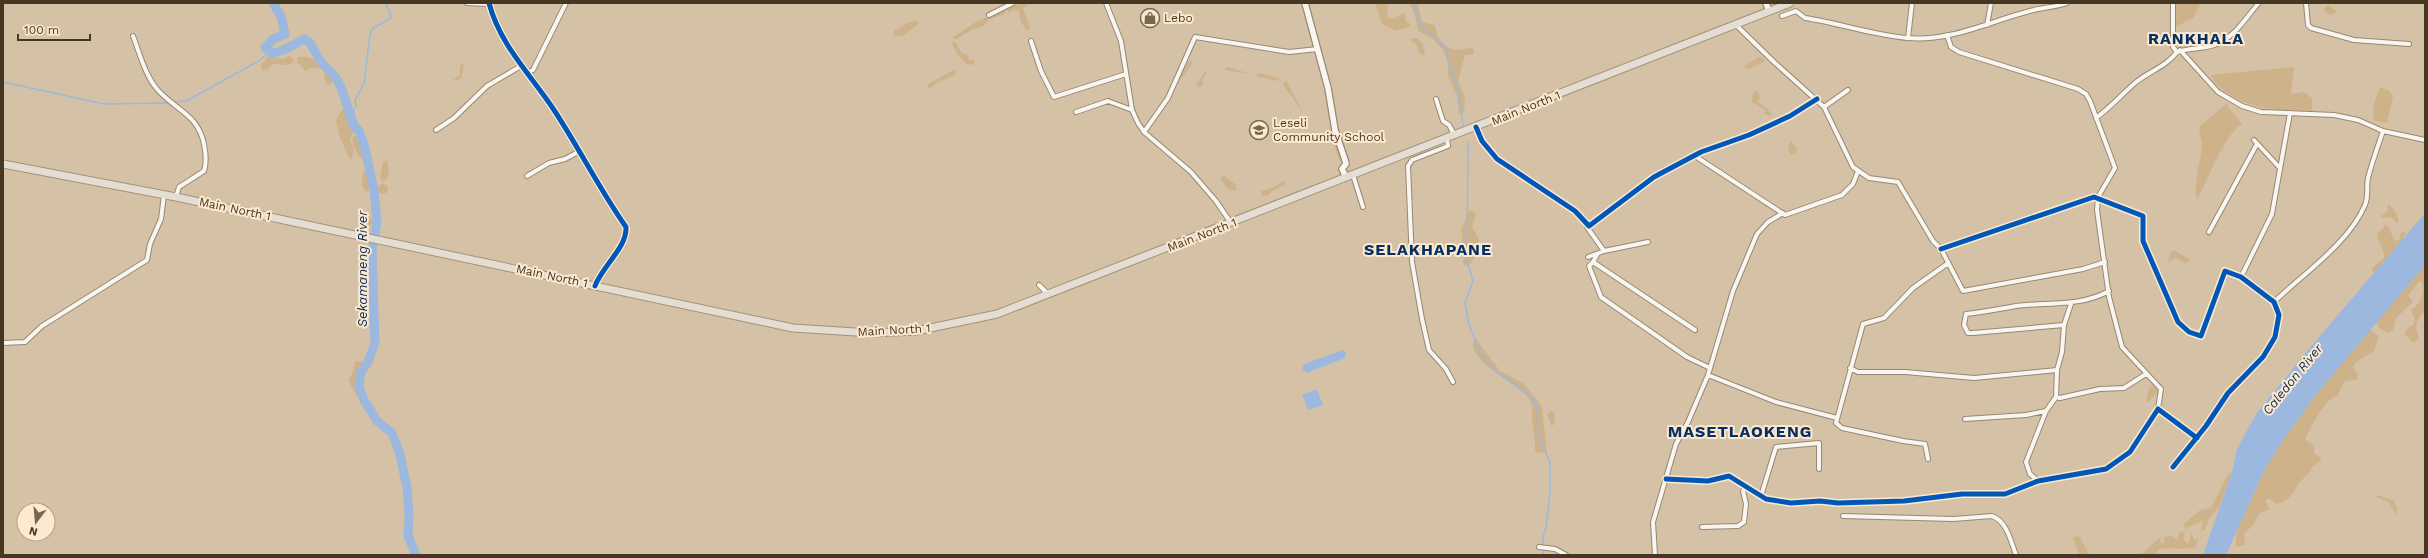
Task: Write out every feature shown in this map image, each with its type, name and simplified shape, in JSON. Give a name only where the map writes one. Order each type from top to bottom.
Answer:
[{"type":"main road","name":"Main North 1","points":[[3,164],[176,197],[793,328],[871,333],[916,331],[952,325],[997,314],[1048,295],[1789,4]]},
{"type":"street","points":[[466,3],[489,3],[503,39],[526,73],[552,107],[580,150],[626,227],[618,250],[599,275],[595,286]]},
{"type":"street","points":[[526,73],[533,70],[566,3]]},
{"type":"street","points":[[989,15],[1013,3]]},
{"type":"street","points":[[1106,3],[1121,41],[1132,110],[1144,132],[1190,172],[1216,201],[1231,223]]},
{"type":"street","points":[[1305,3],[1328,88],[1335,130],[1346,164],[1342,169],[1349,176],[1363,207]]},
{"type":"street","points":[[1766,3],[1769,11]]},
{"type":"street","points":[[1908,38],[1912,3]]},
{"type":"street","points":[[1987,25],[1991,3]]},
{"type":"street","points":[[1782,16],[1792,14],[1796,11],[1805,18],[1908,38],[1947,35],[1987,25],[2047,5],[2067,3]]},
{"type":"street","points":[[2173,3],[2173,47],[2179,51],[2218,92],[2231,100],[2253,110],[2334,115],[2358,120],[2383,131],[2425,140]]},
{"type":"street","points":[[2096,118],[2135,82],[2162,67],[2179,51],[2213,46],[2230,38],[2259,3]]},
{"type":"street","points":[[2306,3],[2308,25],[2311,28],[2354,40],[2409,44]]},
{"type":"street","points":[[1789,4],[1792,14]]},
{"type":"street","points":[[1735,24],[1824,107],[1853,168],[1869,178],[1898,182],[1933,241],[1941,249],[1947,264],[1963,291],[2083,269],[2105,262]]},
{"type":"street","points":[[1666,478],[1693,482],[1708,481],[1729,476],[1746,488],[1762,496],[1791,503],[1820,500],[1838,503],[1922,500],[1962,494],[2005,494],[2038,481],[2106,469],[2130,452],[2158,409],[2161,389],[2122,347],[2109,291],[2098,218],[2098,197],[2115,168],[2088,97],[2081,90],[1959,52],[1951,47],[1947,35]]},
{"type":"street","points":[[133,36],[149,77],[157,89],[199,126],[203,138],[207,162],[204,171],[179,188],[176,197]]},
{"type":"street","points":[[1144,132],[1168,98],[1195,38],[1289,52],[1318,49]]},
{"type":"street","points":[[1031,41],[1041,71],[1054,97],[1126,74]]},
{"type":"street","points":[[436,130],[454,118],[486,86],[521,66]]},
{"type":"street","points":[[1824,107],[1848,90]]},
{"type":"street","points":[[1436,99],[1443,121],[1449,125],[1455,136]]},
{"type":"street","points":[[1604,251],[1586,228],[1654,177],[1695,156],[1752,134],[1808,107],[1816,99]]},
{"type":"street","points":[[1076,112],[1108,101],[1132,110]]},
{"type":"street","points":[[2241,277],[2272,214],[2280,176],[2279,168],[2290,113]]},
{"type":"street","points":[[1476,127],[1482,141],[1497,159],[1574,211],[1589,226]]},
{"type":"street","points":[[2274,302],[2306,275],[2338,243],[2359,216],[2366,204],[2368,179],[2383,131]]},
{"type":"street","points":[[1447,139],[1448,146],[1412,160],[1408,166],[1412,262],[1422,319],[1429,350],[1446,369],[1453,382]]},
{"type":"street","points":[[2209,232],[2255,142],[2279,168]]},
{"type":"street","points":[[527,176],[549,162],[565,159],[580,150]]},
{"type":"street","points":[[1695,156],[1785,215],[1842,195],[1853,184],[1858,171]]},
{"type":"street","points":[[3,343],[25,342],[42,326],[147,260],[161,219],[164,195]]},
{"type":"street","points":[[1941,249],[2087,199],[2098,197],[2143,216],[2143,241],[2178,322],[2189,332],[2201,336],[2225,271],[2241,277],[2274,302],[2279,315],[2278,326],[2271,346],[2224,399],[2197,438],[2174,466]]},
{"type":"street","points":[[1655,555],[1654,522],[1676,444],[1688,422],[1708,375],[1733,291],[1757,234],[1768,222],[1783,213]]},
{"type":"street","points":[[1588,257],[1597,255],[1604,251],[1648,242]]},
{"type":"street","points":[[1597,255],[1590,266],[1601,297],[1687,356],[1710,368]]},
{"type":"street","points":[[1593,262],[1695,330]]},
{"type":"street","points":[[1928,459],[1925,444],[1903,441],[1842,428],[1838,426],[1837,418],[1863,324],[1884,318],[1913,288],[1947,264]]},
{"type":"street","points":[[1039,285],[1045,289],[1048,295]]},
{"type":"street","points":[[2064,325],[1968,333],[1964,325],[1966,314],[2016,306],[2071,304],[2096,298],[2109,291]]},
{"type":"street","points":[[2038,481],[2030,474],[2026,462],[2046,411],[2056,397],[2057,370],[2062,352],[2064,325],[2071,304]]},
{"type":"street","points":[[1850,368],[1858,372],[1905,372],[1974,378],[2057,370]]},
{"type":"street","points":[[2056,397],[2060,398],[2100,389],[2124,388],[2146,374]]},
{"type":"street","points":[[1708,375],[1776,402],[1837,418]]},
{"type":"street","points":[[2158,409],[2197,438]]},
{"type":"street","points":[[1965,419],[2026,415],[2046,411]]},
{"type":"street","points":[[1762,496],[1776,447],[1819,444],[1819,469]]},
{"type":"street","points":[[1702,527],[1738,526],[1744,522],[1746,504],[1743,491],[1746,488]]},
{"type":"street","points":[[1843,516],[1953,519],[1992,516],[1998,518],[2002,523],[2016,555]]},
{"type":"street","points":[[1539,547],[1555,549],[1566,555]]},
{"type":"shaded area","points":[[1024,3],[1035,3],[1027,5],[1023,9],[1030,27],[1027,31],[1021,22],[1019,11],[1015,10],[1008,13],[1007,10],[1010,7]]},
{"type":"shaded area","points":[[1375,3],[1388,3],[1387,17],[1392,19],[1405,13],[1406,21],[1412,26],[1396,31],[1382,24]]},
{"type":"shaded area","points":[[1409,3],[1417,3],[1422,22],[1434,25],[1441,42],[1449,48],[1462,50],[1472,47],[1474,50],[1474,54],[1465,55],[1458,82],[1465,96],[1464,113],[1459,114],[1457,96],[1448,76],[1448,63],[1443,50],[1432,38],[1418,31],[1414,12]]},
{"type":"shaded area","points":[[2175,3],[2201,3],[2193,18],[2175,27]]},
{"type":"shaded area","points":[[2329,5],[2337,12],[2330,15],[2324,11],[2326,6]]},
{"type":"shaded area","points":[[1005,11],[1005,14],[988,20],[984,26],[973,29],[957,39],[952,38],[976,22]]},
{"type":"shaded area","points":[[917,21],[919,23],[903,36],[894,36],[894,31],[909,22]]},
{"type":"shaded area","points":[[1412,38],[1417,38],[1423,45],[1425,54],[1421,55],[1415,43],[1410,40]]},
{"type":"shaded area","points":[[951,41],[955,42],[962,53],[967,54],[969,60],[974,60],[975,64],[967,65],[957,54]]},
{"type":"shaded area","points":[[268,56],[284,59],[289,56],[295,61],[288,65],[273,64],[266,71],[262,70],[261,65]]},
{"type":"shaded area","points":[[298,57],[316,60],[322,68],[310,68],[306,71],[297,62]]},
{"type":"shaded area","points":[[1759,57],[1763,58],[1765,61],[1749,69],[1743,67]]},
{"type":"shaded area","points":[[1190,60],[1193,63],[1180,80],[1182,69]]},
{"type":"shaded area","points":[[464,63],[462,77],[458,80],[453,80],[460,75],[460,65]]},
{"type":"shaded area","points":[[1227,67],[1251,74],[1223,70]]},
{"type":"shaded area","points":[[2294,67],[2291,94],[2304,92],[2312,98],[2312,111],[2265,108],[2243,102],[2222,89],[2214,81],[2211,75]]},
{"type":"shaded area","points":[[953,70],[956,72],[954,75],[935,84],[930,89],[927,88],[928,84]]},
{"type":"shaded area","points":[[1206,70],[1207,72],[1203,78],[1203,85],[1198,88],[1196,85]]},
{"type":"shaded area","points":[[326,72],[334,79],[330,85],[326,83],[324,74]]},
{"type":"shaded area","points":[[1261,73],[1279,79],[1276,81],[1255,76]]},
{"type":"shaded area","points":[[1284,82],[1287,82],[1303,112],[1283,85]]},
{"type":"shaded area","points":[[2380,87],[2389,91],[2393,96],[2387,123],[2373,120],[2374,104]]},
{"type":"shaded area","points":[[1757,91],[1760,96],[1758,102],[1767,108],[1772,115],[1769,116],[1764,113],[1765,110],[1751,101],[1754,92]]},
{"type":"shaded area","points":[[2226,104],[2242,124],[2235,130],[2223,147],[2197,200],[2196,186],[2202,144],[2199,131],[2200,126]]},
{"type":"shaded area","points":[[342,109],[346,111],[348,121],[354,130],[350,140],[354,149],[352,159],[349,158],[339,135],[336,120]]},
{"type":"shaded area","points":[[1333,134],[1342,160],[1340,162],[1331,136]]},
{"type":"shaded area","points":[[357,136],[367,149],[369,157],[364,162],[353,144],[352,138]]},
{"type":"shaded area","points":[[1791,141],[1797,149],[1795,153],[1790,155],[1788,146]]},
{"type":"shaded area","points":[[387,160],[389,168],[386,180],[384,182],[380,178],[383,162]]},
{"type":"shaded area","points":[[367,170],[369,172],[370,190],[366,192],[362,185],[362,181],[363,173]]},
{"type":"shaded area","points":[[1223,175],[1235,184],[1237,190],[1229,190],[1221,180]]},
{"type":"shaded area","points":[[1283,181],[1286,182],[1286,184],[1272,191],[1268,196],[1261,195],[1261,191],[1273,188]]},
{"type":"shaded area","points":[[381,184],[385,184],[387,185],[387,193],[381,194],[378,191],[378,187]]},
{"type":"shaded area","points":[[2389,204],[2395,211],[2399,220],[2397,223],[2390,217],[2383,218],[2381,216],[2388,211],[2387,205]]},
{"type":"shaded area","points":[[1469,211],[1473,211],[1476,214],[1472,227],[1479,239],[1473,260],[1468,266],[1463,265],[1464,251],[1461,229]]},
{"type":"shaded area","points":[[366,217],[370,217],[372,221],[370,225],[366,225],[364,223],[364,219]]},
{"type":"shaded area","points":[[2385,225],[2387,225],[2395,241],[2400,240],[2401,232],[2407,233],[2403,237],[2404,241],[2375,272],[2372,272],[2372,268],[2384,258],[2377,233],[2382,230]]},
{"type":"shaded area","points":[[2174,250],[2190,260],[2189,262],[2185,263],[2176,258],[2168,262],[2170,253]]},
{"type":"shaded area","points":[[2425,265],[2425,310],[2417,321],[2416,328],[2419,339],[2413,343],[2405,334],[2407,329],[2413,325],[2415,320],[2411,310],[2422,296],[2423,287],[2420,280],[2408,296],[2413,302],[2396,318],[2393,330],[2389,333],[2380,329],[2376,322]]},
{"type":"shaded area","points":[[2370,330],[2379,336],[2374,351],[2356,362],[2353,367],[2358,375],[2357,379],[2344,382],[2338,395],[2328,402],[2318,414],[2305,440],[2314,445],[2314,453],[2320,457],[2321,461],[2313,466],[2309,473],[2299,483],[2291,496],[2277,504],[2269,499],[2265,500],[2270,509],[2260,513],[2253,525],[2245,533],[2244,545],[2236,547],[2236,533],[2264,471],[2281,443],[2315,396]]},
{"type":"shaded area","points":[[1475,338],[1500,371],[1523,383],[1538,401],[1542,408],[1547,453],[1535,452],[1532,408],[1530,400],[1525,394],[1485,364],[1477,355],[1473,346]]},
{"type":"shaded area","points":[[355,361],[361,361],[363,390],[367,404],[377,418],[374,420],[360,402],[348,380],[353,372]]},
{"type":"shaded area","points":[[2154,385],[2158,392],[2148,402],[2146,400],[2150,387]]},
{"type":"shaded area","points":[[1552,410],[1555,415],[1554,425],[1551,425],[1547,414]]},
{"type":"shaded area","points":[[2232,472],[2219,507],[2210,517],[2205,529],[2201,531],[2203,520],[2185,529],[2184,524],[2200,510],[2211,508],[2228,474]]},
{"type":"shaded area","points":[[2378,495],[2394,501],[2397,509],[2397,515],[2388,502],[2376,497]]},
{"type":"shaded area","points":[[2180,531],[2185,533],[2183,539],[2188,544],[2192,532],[2194,540],[2198,538],[2196,547],[2186,549],[2162,549],[2157,550],[2157,555],[2141,555],[2160,538],[2161,544],[2164,543],[2164,538],[2170,535],[2180,542],[2177,538]]},
{"type":"shaded area","points":[[2075,536],[2080,537],[2089,555],[2079,554],[2073,538]]},
{"type":"water","name":"Caledon River","points":[[2425,213],[2425,265],[2315,396],[2281,443],[2264,471],[2226,555],[2203,555],[2232,472],[2237,449],[2256,414],[2303,356]]},
{"type":"water","points":[[1343,350],[1346,353],[1345,358],[1307,373],[1302,370],[1304,364]]},
{"type":"water","points":[[1317,389],[1323,405],[1308,410],[1302,395]]},
{"type":"waterway","name":"Sekamaneng River","points":[[273,3],[281,16],[285,34],[273,39],[265,48],[273,53],[283,50],[305,39],[310,43],[321,62],[336,78],[341,87],[354,126],[359,131],[364,144],[374,190],[377,221],[372,252],[375,343],[368,362],[361,372],[359,387],[364,400],[377,421],[392,433],[400,454],[407,488],[409,515],[408,536],[416,555]]},
{"type":"waterway","points":[[351,116],[356,106],[355,100],[364,84],[370,34],[373,28],[391,18],[390,12],[385,3]]},
{"type":"waterway","points":[[1414,3],[1421,26],[1445,47],[1458,92],[1463,125]]},
{"type":"waterway","points":[[172,102],[186,101],[259,61],[270,51]]},
{"type":"waterway","points":[[3,82],[104,104],[169,103]]},
{"type":"waterway","points":[[1468,143],[1467,261],[1473,281],[1465,303],[1469,325],[1481,354],[1496,372],[1528,393],[1537,406],[1538,436],[1550,463],[1550,493],[1546,528],[1543,537],[1543,555]]},
{"type":"cycle path","points":[[489,3],[500,32],[508,46],[554,110],[626,227],[623,242],[603,271],[595,286]]},
{"type":"cycle path","points":[[1476,127],[1482,141],[1497,159],[1575,211],[1589,226],[1654,177],[1701,152],[1749,135],[1790,116],[1817,99]]},
{"type":"cycle path","points":[[1941,249],[2094,197],[2143,216],[2143,241],[2178,322],[2189,332],[2201,336],[2225,271],[2241,277],[2274,302],[2279,315],[2275,337],[2263,357],[2228,393],[2206,426],[2173,467]]},
{"type":"cycle path","points":[[1666,479],[1708,481],[1729,476],[1766,499],[1791,503],[1820,501],[1838,503],[1904,501],[1962,494],[2005,494],[2038,481],[2106,469],[2130,452],[2158,409],[2197,438]]},
{"type":"place","name":"Lebo","points":[[1150,18]]},
{"type":"place","name":"Leseli Community School","points":[[1259,130]]},
{"type":"district","name":"RANKHALA","points":[[2196,38]]},
{"type":"district","name":"SELAKHAPANE","points":[[1428,249]]},
{"type":"district","name":"MASETLAOKENG","points":[[1740,431]]}]
